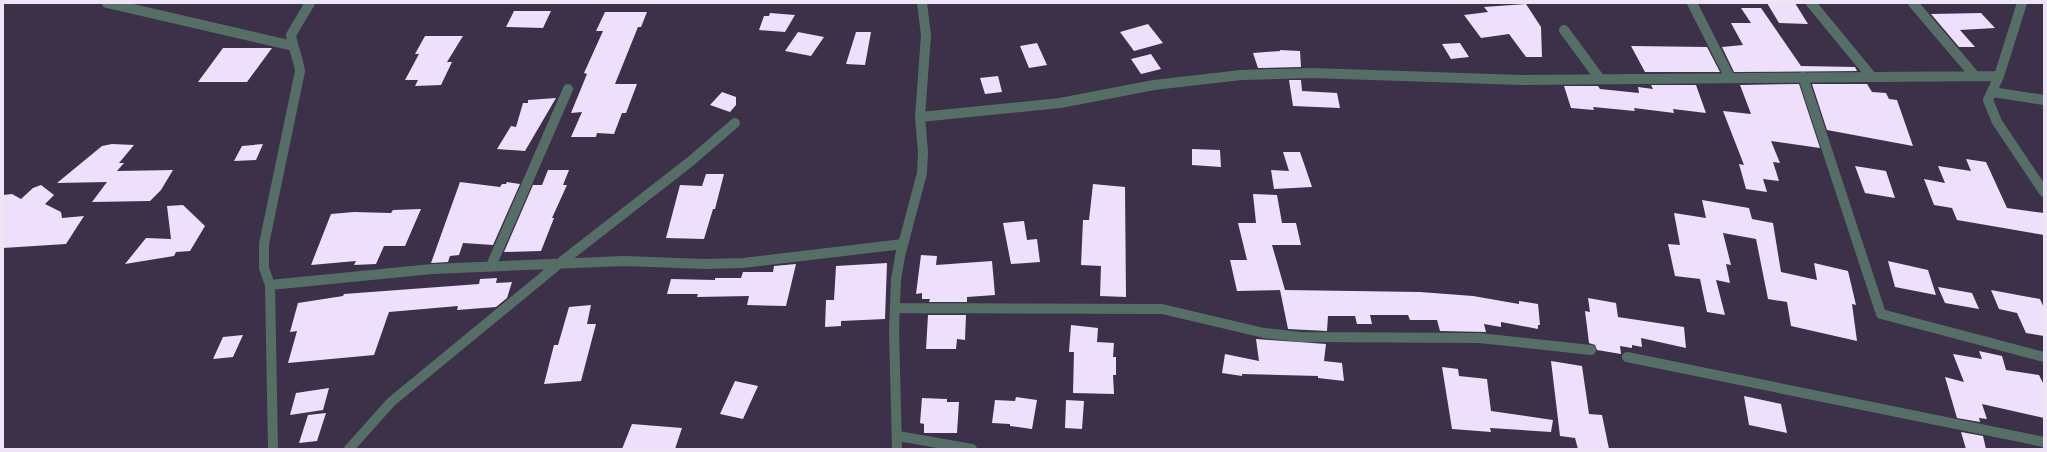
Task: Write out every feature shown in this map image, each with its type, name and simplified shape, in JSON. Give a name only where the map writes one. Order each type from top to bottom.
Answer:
[{"type":"street","points":[[107,3],[292,46]]},
{"type":"street","points":[[274,449],[270,286],[264,268],[264,244],[300,71],[298,56],[292,46],[291,35],[310,3]]},
{"type":"street","points":[[897,449],[898,436],[894,330],[896,280],[903,244],[922,173],[923,152],[920,117],[926,35],[922,3]]},
{"type":"street","points":[[1692,3],[1730,78]]},
{"type":"street","points":[[1812,3],[1872,77]]},
{"type":"street","points":[[1913,3],[1975,76]]},
{"type":"street","points":[[2022,3],[1999,76],[1988,100],[1997,122],[2044,192]]},
{"type":"street","points":[[1564,30],[1600,79]]},
{"type":"street","points":[[920,117],[1060,103],[1154,85],[1241,75],[1312,73],[1522,80],[1999,76]]},
{"type":"street","points":[[1803,77],[1881,314],[2044,357]]},
{"type":"street","points":[[492,266],[568,89]]},
{"type":"street","points":[[1992,92],[2044,100]]},
{"type":"street","points":[[349,449],[392,402],[560,263],[691,161],[735,123]]},
{"type":"street","points":[[270,286],[432,269],[492,266],[624,261],[706,264],[743,263],[903,244]]},
{"type":"street","points":[[896,308],[1162,309],[1264,333],[1301,337],[1479,338],[1591,350]]},
{"type":"street","points":[[1627,357],[2044,442]]},
{"type":"street","points":[[898,436],[972,449]]},
{"type":"building","points":[[1767,3],[1795,3],[1808,24],[1779,23]]},
{"type":"building","points":[[1526,4],[1541,27],[1542,57],[1526,57],[1509,34],[1481,38],[1464,15],[1488,12],[1484,7]]},
{"type":"building","points":[[1741,8],[1761,8],[1801,66],[1855,67],[1857,71],[1734,72],[1722,47],[1743,45],[1731,23],[1751,23]]},
{"type":"building","points":[[514,11],[551,11],[543,28],[506,27]]},
{"type":"building","points":[[605,12],[647,12],[641,27],[638,27],[615,84],[637,84],[626,113],[622,113],[614,134],[597,133],[596,137],[571,137],[582,112],[571,113],[587,74],[584,73],[603,31],[596,31]]},
{"type":"building","points":[[770,13],[795,15],[785,32],[759,30],[764,16],[769,16]]},
{"type":"building","points":[[1981,13],[1995,28],[1960,30],[1975,47],[1959,47],[1931,14]]},
{"type":"building","points":[[1148,24],[1163,43],[1134,51],[1120,32]]},
{"type":"building","points":[[798,32],[824,37],[811,56],[785,51]]},
{"type":"building","points":[[856,32],[871,32],[865,65],[846,64]]},
{"type":"building","points":[[425,36],[463,36],[447,62],[452,62],[441,85],[415,86],[418,80],[405,80],[419,54],[415,54]]},
{"type":"building","points":[[1037,43],[1047,65],[1029,68],[1020,46]]},
{"type":"building","points":[[1460,43],[1469,57],[1451,59],[1442,44]]},
{"type":"building","points":[[1631,46],[1707,47],[1720,72],[1645,72]]},
{"type":"building","points":[[223,48],[272,48],[247,82],[198,82]]},
{"type":"building","points":[[1280,50],[1300,51],[1301,67],[1258,68],[1253,53]]},
{"type":"building","points":[[1151,54],[1161,69],[1141,74],[1131,59]]},
{"type":"building","points":[[998,76],[1002,92],[985,94],[980,78]]},
{"type":"building","points":[[1289,80],[1301,80],[1302,91],[1337,93],[1340,108],[1293,106]]},
{"type":"building","points":[[1799,84],[1820,148],[1771,141],[1780,163],[1773,162],[1779,181],[1763,179],[1767,192],[1746,189],[1739,164],[1744,165],[1723,111],[1751,114],[1740,85]]},
{"type":"building","points":[[1812,84],[1867,84],[1872,92],[1886,93],[1889,99],[1897,100],[1913,146],[1827,130]]},
{"type":"building","points":[[1651,85],[1696,85],[1706,113],[1673,109],[1674,113],[1634,108],[1635,111],[1593,107],[1594,110],[1571,108],[1564,86],[1598,86],[1600,89],[1639,93],[1638,87],[1653,89]]},
{"type":"building","points":[[722,92],[736,97],[736,105],[730,112],[710,105]]},
{"type":"building","points":[[556,98],[525,151],[497,149],[511,126],[516,127],[523,103],[528,103],[528,100]]},
{"type":"building","points":[[112,144],[134,145],[119,163],[124,163],[117,171],[173,170],[161,190],[150,201],[92,202],[107,182],[57,183],[102,146]]},
{"type":"building","points":[[263,144],[256,160],[234,161],[242,146]]},
{"type":"building","points":[[1192,149],[1220,150],[1221,167],[1192,165]]},
{"type":"building","points":[[1283,152],[1300,152],[1312,187],[1274,189],[1271,170],[1289,171]]},
{"type":"building","points":[[1966,159],[1986,162],[2007,208],[2044,213],[2044,235],[1957,220],[1952,208],[1934,205],[1924,179],[1945,183],[1938,166],[1971,171]]},
{"type":"building","points":[[1855,166],[1886,171],[1895,198],[1865,193]]},
{"type":"building","points":[[548,170],[569,170],[563,185],[567,185],[552,218],[554,218],[541,251],[504,252],[533,185],[542,185]]},
{"type":"building","points":[[706,174],[724,174],[715,209],[713,209],[704,239],[666,238],[680,185],[702,186]]},
{"type":"building","points":[[460,182],[500,187],[502,184],[506,184],[507,182],[520,184],[493,245],[463,243],[459,255],[450,256],[448,262],[431,263]]},
{"type":"building","points":[[1093,184],[1125,187],[1126,297],[1100,296],[1101,266],[1081,265],[1083,220],[1089,220]]},
{"type":"building","points":[[41,185],[54,195],[45,204],[61,212],[62,218],[84,216],[66,244],[3,248],[3,195],[12,194],[21,199],[33,188]]},
{"type":"building","points":[[1253,194],[1277,195],[1282,223],[1296,223],[1301,245],[1272,245],[1285,290],[1420,292],[1473,296],[1519,304],[1519,301],[1538,304],[1540,325],[1538,325],[1538,329],[1501,322],[1501,327],[1484,324],[1486,332],[1440,331],[1437,320],[1410,320],[1408,315],[1370,315],[1372,324],[1357,324],[1355,316],[1328,316],[1327,331],[1288,329],[1280,290],[1237,291],[1230,260],[1247,260],[1238,223],[1256,223]]},
{"type":"building","points":[[1702,200],[1749,208],[1752,219],[1773,223],[1781,272],[1817,280],[1814,263],[1848,271],[1856,305],[1852,304],[1857,341],[1791,326],[1787,302],[1768,299],[1756,239],[1723,233],[1731,265],[1726,264],[1730,283],[1716,280],[1725,315],[1707,312],[1700,279],[1675,276],[1668,244],[1680,245],[1674,213],[1706,218]]},
{"type":"building","points":[[183,205],[205,226],[190,251],[176,252],[174,256],[125,264],[146,238],[171,239],[167,206]]},
{"type":"building","points":[[421,209],[405,246],[384,246],[376,264],[354,265],[356,261],[311,265],[331,214],[354,212],[391,213],[393,210]]},
{"type":"building","points":[[1024,221],[1027,240],[1037,239],[1040,262],[1011,264],[1003,223]]},
{"type":"building","points":[[921,255],[937,256],[936,265],[992,261],[995,295],[967,297],[967,302],[929,302],[930,299],[922,299],[922,293],[916,294]]},
{"type":"building","points":[[1888,261],[1928,270],[1936,295],[1895,287]]},
{"type":"building","points":[[887,263],[885,319],[841,321],[841,326],[825,327],[826,300],[834,300],[836,266]]},
{"type":"building","points":[[796,264],[786,306],[747,305],[749,296],[697,297],[698,294],[667,294],[671,279],[715,280],[715,278],[741,278],[743,272],[773,272],[774,266]]},
{"type":"building","points":[[497,278],[496,283],[512,282],[507,298],[496,307],[457,310],[458,306],[389,312],[374,355],[288,363],[297,331],[290,332],[298,303],[343,296],[344,294],[479,284],[480,279]]},
{"type":"building","points":[[1938,287],[1972,293],[1979,309],[1945,303]]},
{"type":"building","points":[[1991,290],[2040,299],[2044,308],[2044,336],[2026,333],[2017,313],[1999,309]]},
{"type":"building","points":[[1588,298],[1616,303],[1618,317],[1684,327],[1686,348],[1641,338],[1642,347],[1632,345],[1632,348],[1620,346],[1621,354],[1597,350],[1595,345],[1589,343],[1585,311],[1590,312]]},
{"type":"building","points":[[591,305],[587,324],[596,324],[581,381],[544,384],[554,345],[558,345],[569,307]]},
{"type":"building","points":[[928,315],[966,315],[965,340],[957,339],[956,349],[926,349]]},
{"type":"building","points":[[1071,325],[1098,328],[1097,342],[1114,343],[1113,357],[1116,357],[1116,375],[1113,375],[1114,394],[1073,393],[1074,352],[1069,352]]},
{"type":"building","points":[[243,335],[233,357],[213,359],[223,337]]},
{"type":"building","points":[[1256,339],[1326,344],[1324,361],[1342,363],[1344,381],[1318,378],[1318,376],[1242,374],[1242,376],[1222,373],[1225,354],[1259,361]]},
{"type":"building","points":[[1979,351],[2002,356],[2006,370],[2039,375],[2044,385],[2044,418],[1982,404],[1987,419],[1979,418],[1980,422],[1957,418],[1945,377],[1964,382],[1953,354],[1982,359]]},
{"type":"building","points":[[1551,361],[1582,366],[1589,414],[1602,415],[1609,449],[1578,449],[1575,438],[1560,436]]},
{"type":"building","points":[[1442,367],[1458,369],[1459,376],[1487,379],[1491,411],[1553,420],[1551,432],[1490,428],[1491,432],[1452,429]]},
{"type":"building","points":[[735,381],[758,386],[743,419],[720,414]]},
{"type":"building","points":[[329,388],[323,410],[290,415],[296,393]]},
{"type":"building","points":[[1744,396],[1781,404],[1787,433],[1749,425]]},
{"type":"building","points":[[1016,397],[1037,400],[1032,429],[1010,426],[1010,424],[992,423],[995,400],[1015,401]]},
{"type":"building","points":[[922,398],[947,399],[947,402],[959,402],[957,433],[924,433],[924,424],[920,423]]},
{"type":"building","points":[[1066,400],[1084,401],[1082,429],[1065,428]]},
{"type":"building","points":[[326,413],[317,441],[299,443],[308,415]]},
{"type":"building","points":[[632,424],[682,428],[675,449],[622,449]]},
{"type":"building","points":[[1961,432],[1983,436],[1986,449],[1966,449]]}]
